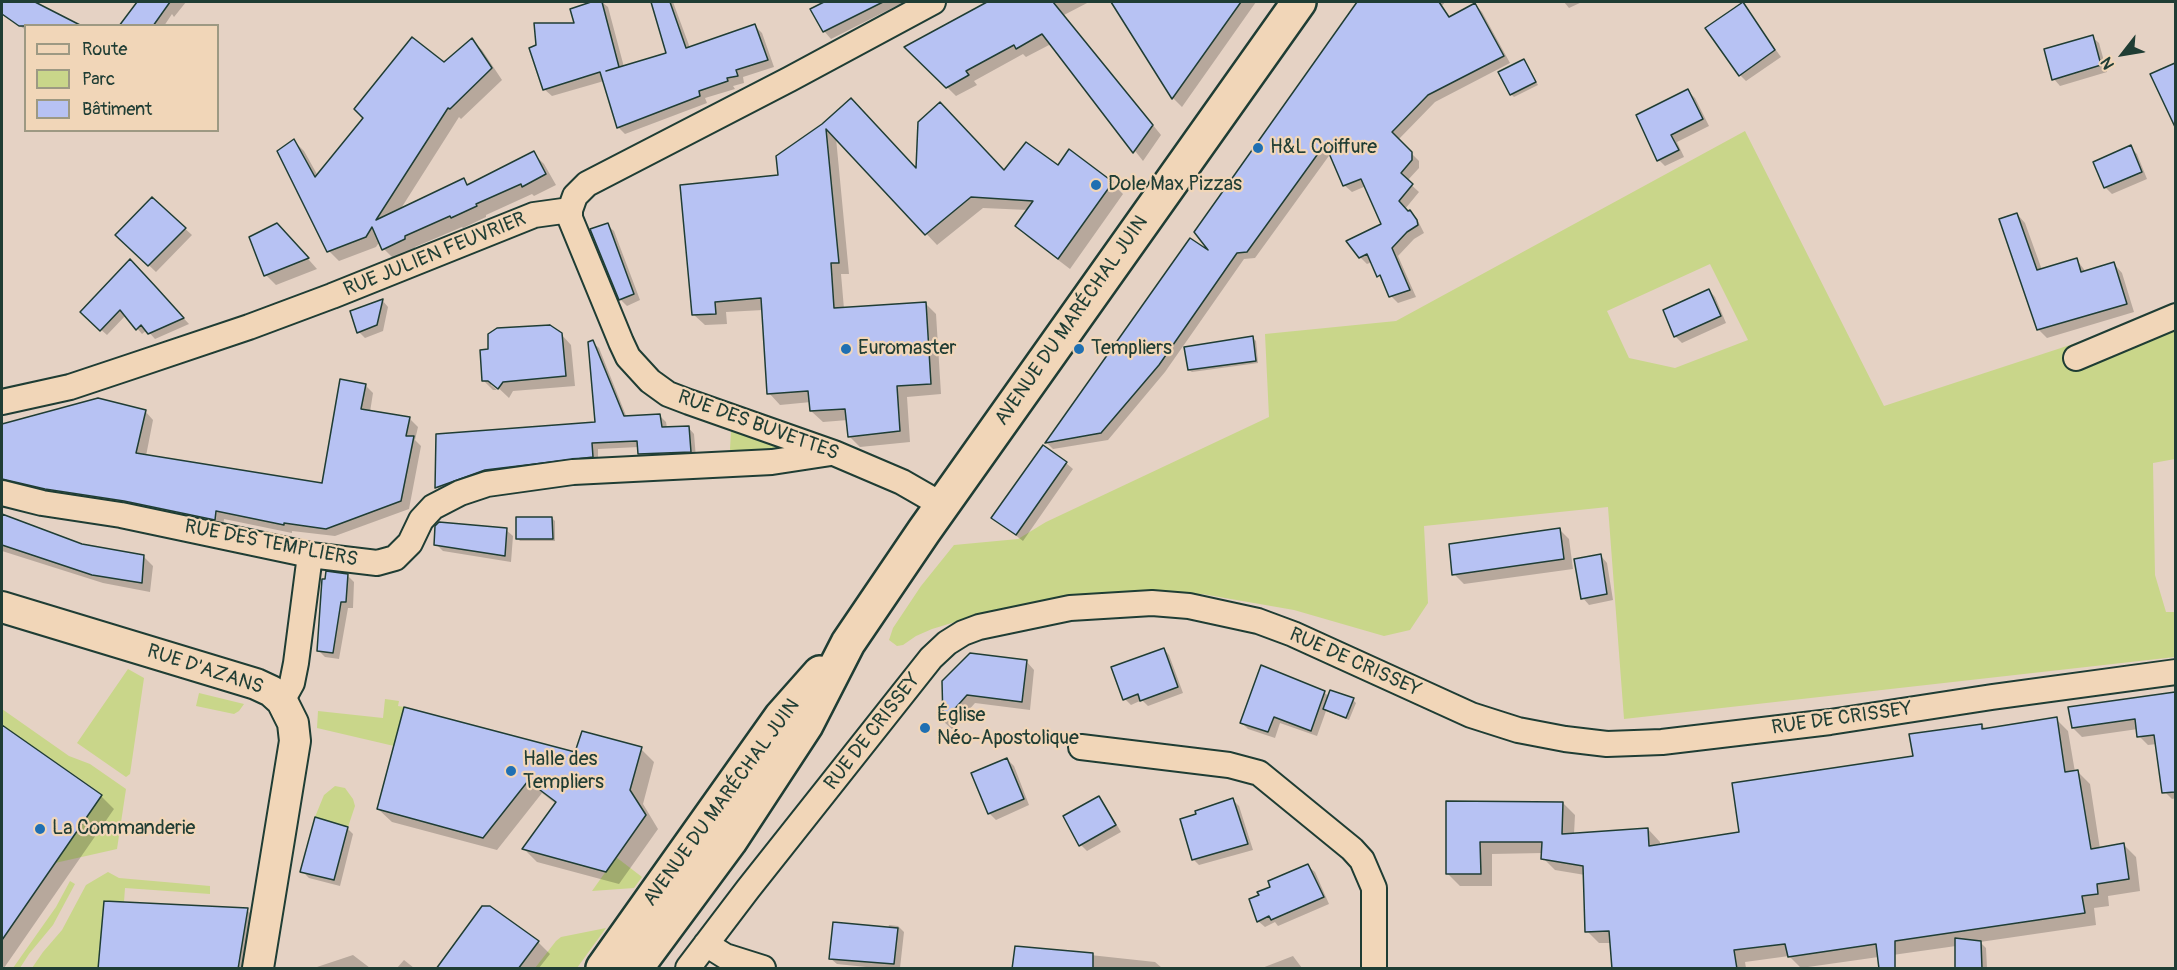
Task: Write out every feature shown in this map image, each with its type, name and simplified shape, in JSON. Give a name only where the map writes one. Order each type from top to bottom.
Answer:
[{"type":"main road","name":"AVENUE DU MARÉCHAL JUIN","points":[[636,969],[730,841],[800,735],[848,643],[924,531],[1299,2]]},
{"type":"main road","name":"AVENUE DU MARÉCHAL JUIN","points":[[603,969],[786,710],[848,643]]},
{"type":"street","points":[[570,210],[575,196],[587,184],[933,2]]},
{"type":"street","name":"RUE JULIEN FEUVRIER","points":[[2,402],[70,387],[195,345],[332,296],[534,215],[570,210]]},
{"type":"street","name":"RUE DES BUVETTES","points":[[570,210],[570,218],[628,357],[650,381],[668,394],[834,453],[902,482],[942,505]]},
{"type":"street","points":[[2076,358],[2175,316]]},
{"type":"street","name":"RUE DES TEMPLIERS","points":[[2,493],[42,503],[121,515],[310,555],[384,563],[395,558],[403,550],[421,520],[433,507],[460,493],[500,481],[573,472],[772,462],[834,453]]},
{"type":"street","points":[[282,701],[292,682],[296,663],[310,555]]},
{"type":"street","name":"RUE DE CRISSEY","points":[[688,969],[931,658],[947,643],[979,627],[1070,608],[1152,603],[1188,606],[1258,621],[1293,634],[1471,715],[1518,730],[1607,744],[1662,742],[1830,722],[2175,672]]},
{"type":"street","name":"RUE D'AZANS","points":[[2,607],[256,684],[271,691],[282,701],[293,723],[295,741],[258,969]]},
{"type":"street","points":[[1081,747],[1229,765],[1259,772],[1352,849],[1362,860],[1374,888],[1374,969]]},
{"type":"street","points":[[706,944],[725,956],[763,969]]},
{"type":"green space","points":[[1745,131],[1884,406],[2128,326],[2175,304],[2175,459],[2153,463],[2155,575],[2166,612],[2175,612],[2175,657],[1624,719],[1608,507],[1424,526],[1428,603],[1410,630],[1384,636],[1294,610],[1202,594],[1023,607],[965,619],[932,629],[903,645],[897,646],[889,640],[893,628],[921,586],[954,545],[1018,539],[1046,522],[1269,417],[1265,334],[1396,321]],"holes":[[[1710,264],[1748,340],[1675,368],[1629,358],[1607,311]]]},
{"type":"green space","points":[[734,427],[798,452],[732,457],[731,432]]},
{"type":"green space","points":[[128,669],[144,678],[130,774],[126,777],[77,743]]},
{"type":"green space","points":[[199,693],[244,704],[234,714],[196,706]]},
{"type":"green space","points":[[385,699],[399,701],[398,706],[404,707],[394,746],[317,728],[318,711],[383,718]]},
{"type":"green space","points":[[2,709],[69,756],[90,764],[126,789],[117,849],[55,863],[102,794],[2,725]]},
{"type":"green space","points":[[335,786],[345,788],[353,799],[355,806],[348,827],[315,817],[324,795]]},
{"type":"green space","points":[[616,857],[642,877],[634,888],[592,891]]},
{"type":"green space","points":[[108,872],[119,878],[210,886],[210,894],[125,888],[124,902],[104,901],[98,968],[32,968],[62,930],[86,885]]},
{"type":"green space","points":[[70,881],[75,884],[53,925],[20,968],[13,968],[56,907]]},
{"type":"green space","points":[[606,928],[577,968],[535,968],[561,937]]},
{"type":"building","points":[[2,2],[35,2],[78,24],[24,24],[24,26],[19,26],[2,14]]},
{"type":"building","points":[[137,2],[170,2],[154,24],[120,24]]},
{"type":"building","points":[[591,2],[602,2],[619,67],[606,71],[666,53],[651,2],[670,2],[686,48],[755,24],[768,60],[736,70],[738,76],[727,78],[728,81],[699,91],[700,96],[617,128],[600,72],[543,90],[529,48],[536,45],[534,23],[574,23],[570,9]]},
{"type":"building","points":[[824,2],[883,2],[823,32],[810,9]]},
{"type":"building","points":[[987,2],[1053,2],[1153,125],[1133,153],[1042,34],[1016,49],[1014,45],[966,71],[969,75],[946,88],[904,47]]},
{"type":"building","points":[[1111,2],[1241,2],[1172,99]]},
{"type":"building","points":[[1357,2],[1439,2],[1449,17],[1475,3],[1504,56],[1428,95],[1392,132],[1412,152],[1412,160],[1401,173],[1413,184],[1399,201],[1408,211],[1410,210],[1418,225],[1407,232],[1392,248],[1410,290],[1389,297],[1380,275],[1377,277],[1367,254],[1359,258],[1346,241],[1381,224],[1361,179],[1343,186],[1325,144],[1247,252],[1237,253],[1159,365],[1101,433],[1045,443],[1190,238],[1208,250],[1194,232]]},
{"type":"building","points":[[1743,2],[1775,50],[1739,76],[1705,28]]},
{"type":"building","points":[[2093,35],[2101,65],[2052,80],[2044,49]]},
{"type":"building","points":[[412,37],[444,62],[472,38],[492,68],[450,109],[448,108],[376,220],[464,178],[467,185],[534,151],[546,174],[522,187],[521,184],[451,218],[450,216],[405,236],[405,239],[382,250],[372,227],[366,237],[327,252],[277,151],[294,139],[315,177],[363,118],[354,109]]},
{"type":"building","points":[[1524,59],[1536,82],[1510,95],[1498,72]]},
{"type":"building","points":[[2175,63],[2175,127],[2150,74]]},
{"type":"building","points":[[1688,89],[1703,119],[1671,135],[1679,150],[1657,161],[1636,115]]},
{"type":"building","points":[[851,98],[916,168],[918,122],[940,102],[1004,170],[1026,142],[1058,165],[1069,149],[1113,182],[1058,259],[1015,226],[1033,201],[971,197],[925,235],[826,129],[839,263],[831,263],[834,308],[926,302],[931,384],[897,386],[900,431],[848,437],[845,409],[810,411],[808,391],[767,394],[761,298],[715,302],[716,314],[692,315],[680,185],[778,175],[776,156],[822,124]]},
{"type":"building","points":[[2131,145],[2142,172],[2104,188],[2093,162]]},
{"type":"building","points":[[152,197],[186,228],[148,266],[115,235]]},
{"type":"building","points":[[2017,213],[2037,270],[2077,258],[2081,272],[2114,262],[2127,304],[2037,330],[1999,219]]},
{"type":"building","points":[[277,223],[309,258],[264,276],[249,237]]},
{"type":"building","points":[[608,223],[634,294],[619,300],[590,229]]},
{"type":"building","points":[[130,259],[184,318],[148,334],[141,325],[136,330],[120,310],[100,331],[80,312]]},
{"type":"building","points":[[1709,289],[1721,316],[1674,337],[1663,310]]},
{"type":"building","points":[[383,299],[377,325],[357,333],[350,311]]},
{"type":"building","points":[[550,325],[562,333],[566,376],[503,382],[498,389],[488,381],[482,381],[480,350],[488,349],[488,334],[497,328]]},
{"type":"building","points":[[1253,336],[1256,361],[1188,370],[1184,347]]},
{"type":"building","points":[[593,340],[624,416],[660,414],[662,427],[689,426],[691,452],[638,454],[637,441],[592,443],[593,457],[485,470],[435,488],[436,434],[595,422],[588,342]]},
{"type":"building","points":[[340,379],[366,384],[361,409],[410,417],[406,436],[414,436],[401,501],[326,529],[284,523],[284,525],[216,511],[215,520],[2,479],[2,424],[98,398],[146,410],[136,453],[322,483]]},
{"type":"building","points":[[1043,445],[1067,462],[1016,535],[991,518]]},
{"type":"building","points":[[2,514],[82,544],[144,555],[142,583],[92,575],[2,545]]},
{"type":"building","points":[[516,517],[552,517],[553,539],[516,539]]},
{"type":"building","points":[[439,522],[507,528],[505,556],[434,545],[435,526]]},
{"type":"building","points":[[1560,528],[1564,559],[1452,575],[1449,544]]},
{"type":"building","points":[[1601,554],[1607,594],[1581,599],[1574,559]]},
{"type":"building","points":[[326,571],[348,574],[346,602],[341,602],[333,653],[317,651],[322,579],[325,579]]},
{"type":"building","points":[[1164,648],[1178,687],[1140,701],[1138,694],[1123,700],[1111,667]]},
{"type":"building","points":[[970,653],[1027,660],[1022,702],[967,695],[943,722],[942,681]]},
{"type":"building","points":[[1261,665],[1325,691],[1311,731],[1274,717],[1268,732],[1240,723]]},
{"type":"building","points":[[1330,690],[1354,698],[1346,718],[1323,709]]},
{"type":"building","points":[[2175,692],[2175,792],[2162,793],[2154,735],[2137,737],[2135,719],[2072,728],[2068,707]]},
{"type":"building","name":"Halle des Templiers","points":[[404,707],[575,752],[582,731],[642,747],[630,790],[646,815],[606,872],[522,849],[556,802],[528,781],[483,838],[377,809]]},
{"type":"building","points":[[2057,717],[2065,772],[2078,770],[2091,849],[2124,843],[2129,879],[2097,884],[2098,894],[2082,896],[2085,913],[1895,941],[1895,969],[1879,969],[1876,944],[1788,957],[1785,944],[1734,950],[1737,969],[1612,969],[1609,931],[1585,932],[1583,866],[1541,859],[1542,842],[1480,842],[1481,874],[1446,874],[1446,801],[1563,802],[1562,834],[1648,828],[1649,846],[1739,832],[1732,783],[1913,756],[1909,734],[1982,724],[1982,729]]},
{"type":"building","name":"La Commanderie","points":[[2,725],[102,795],[2,940]]},
{"type":"building","points":[[1007,758],[1024,799],[988,814],[971,773]]},
{"type":"building","points":[[1099,796],[1116,825],[1079,846],[1063,816]]},
{"type":"building","points":[[1233,798],[1248,844],[1192,860],[1180,819],[1196,814],[1195,811]]},
{"type":"building","points":[[315,817],[348,827],[334,880],[300,872]]},
{"type":"building","points":[[1308,864],[1324,897],[1271,920],[1269,916],[1257,922],[1249,899],[1259,895],[1257,892],[1270,887],[1268,881]]},
{"type":"building","points":[[104,901],[248,908],[238,969],[98,969]]},
{"type":"building","points":[[482,906],[490,906],[539,941],[518,969],[436,969]]},
{"type":"building","points":[[833,922],[898,928],[894,964],[829,959]]},
{"type":"building","points":[[1955,938],[1981,941],[1982,969],[1955,969]]},
{"type":"building","points":[[1015,946],[1093,953],[1093,969],[1012,969]]},
{"type":"place","name":"H&L Coiffure","points":[[1258,148]]},
{"type":"place","name":"Dole Max Pizzas","points":[[1096,185]]},
{"type":"place","name":"Euromaster","points":[[846,349]]},
{"type":"place","name":"Templiers","points":[[1079,349]]},
{"type":"place","name":"Église Néo-Apostolique","points":[[925,728]]},
{"type":"place","name":"Halle des Templiers","points":[[511,771]]},
{"type":"place","name":"La Commanderie","points":[[40,829]]}]
